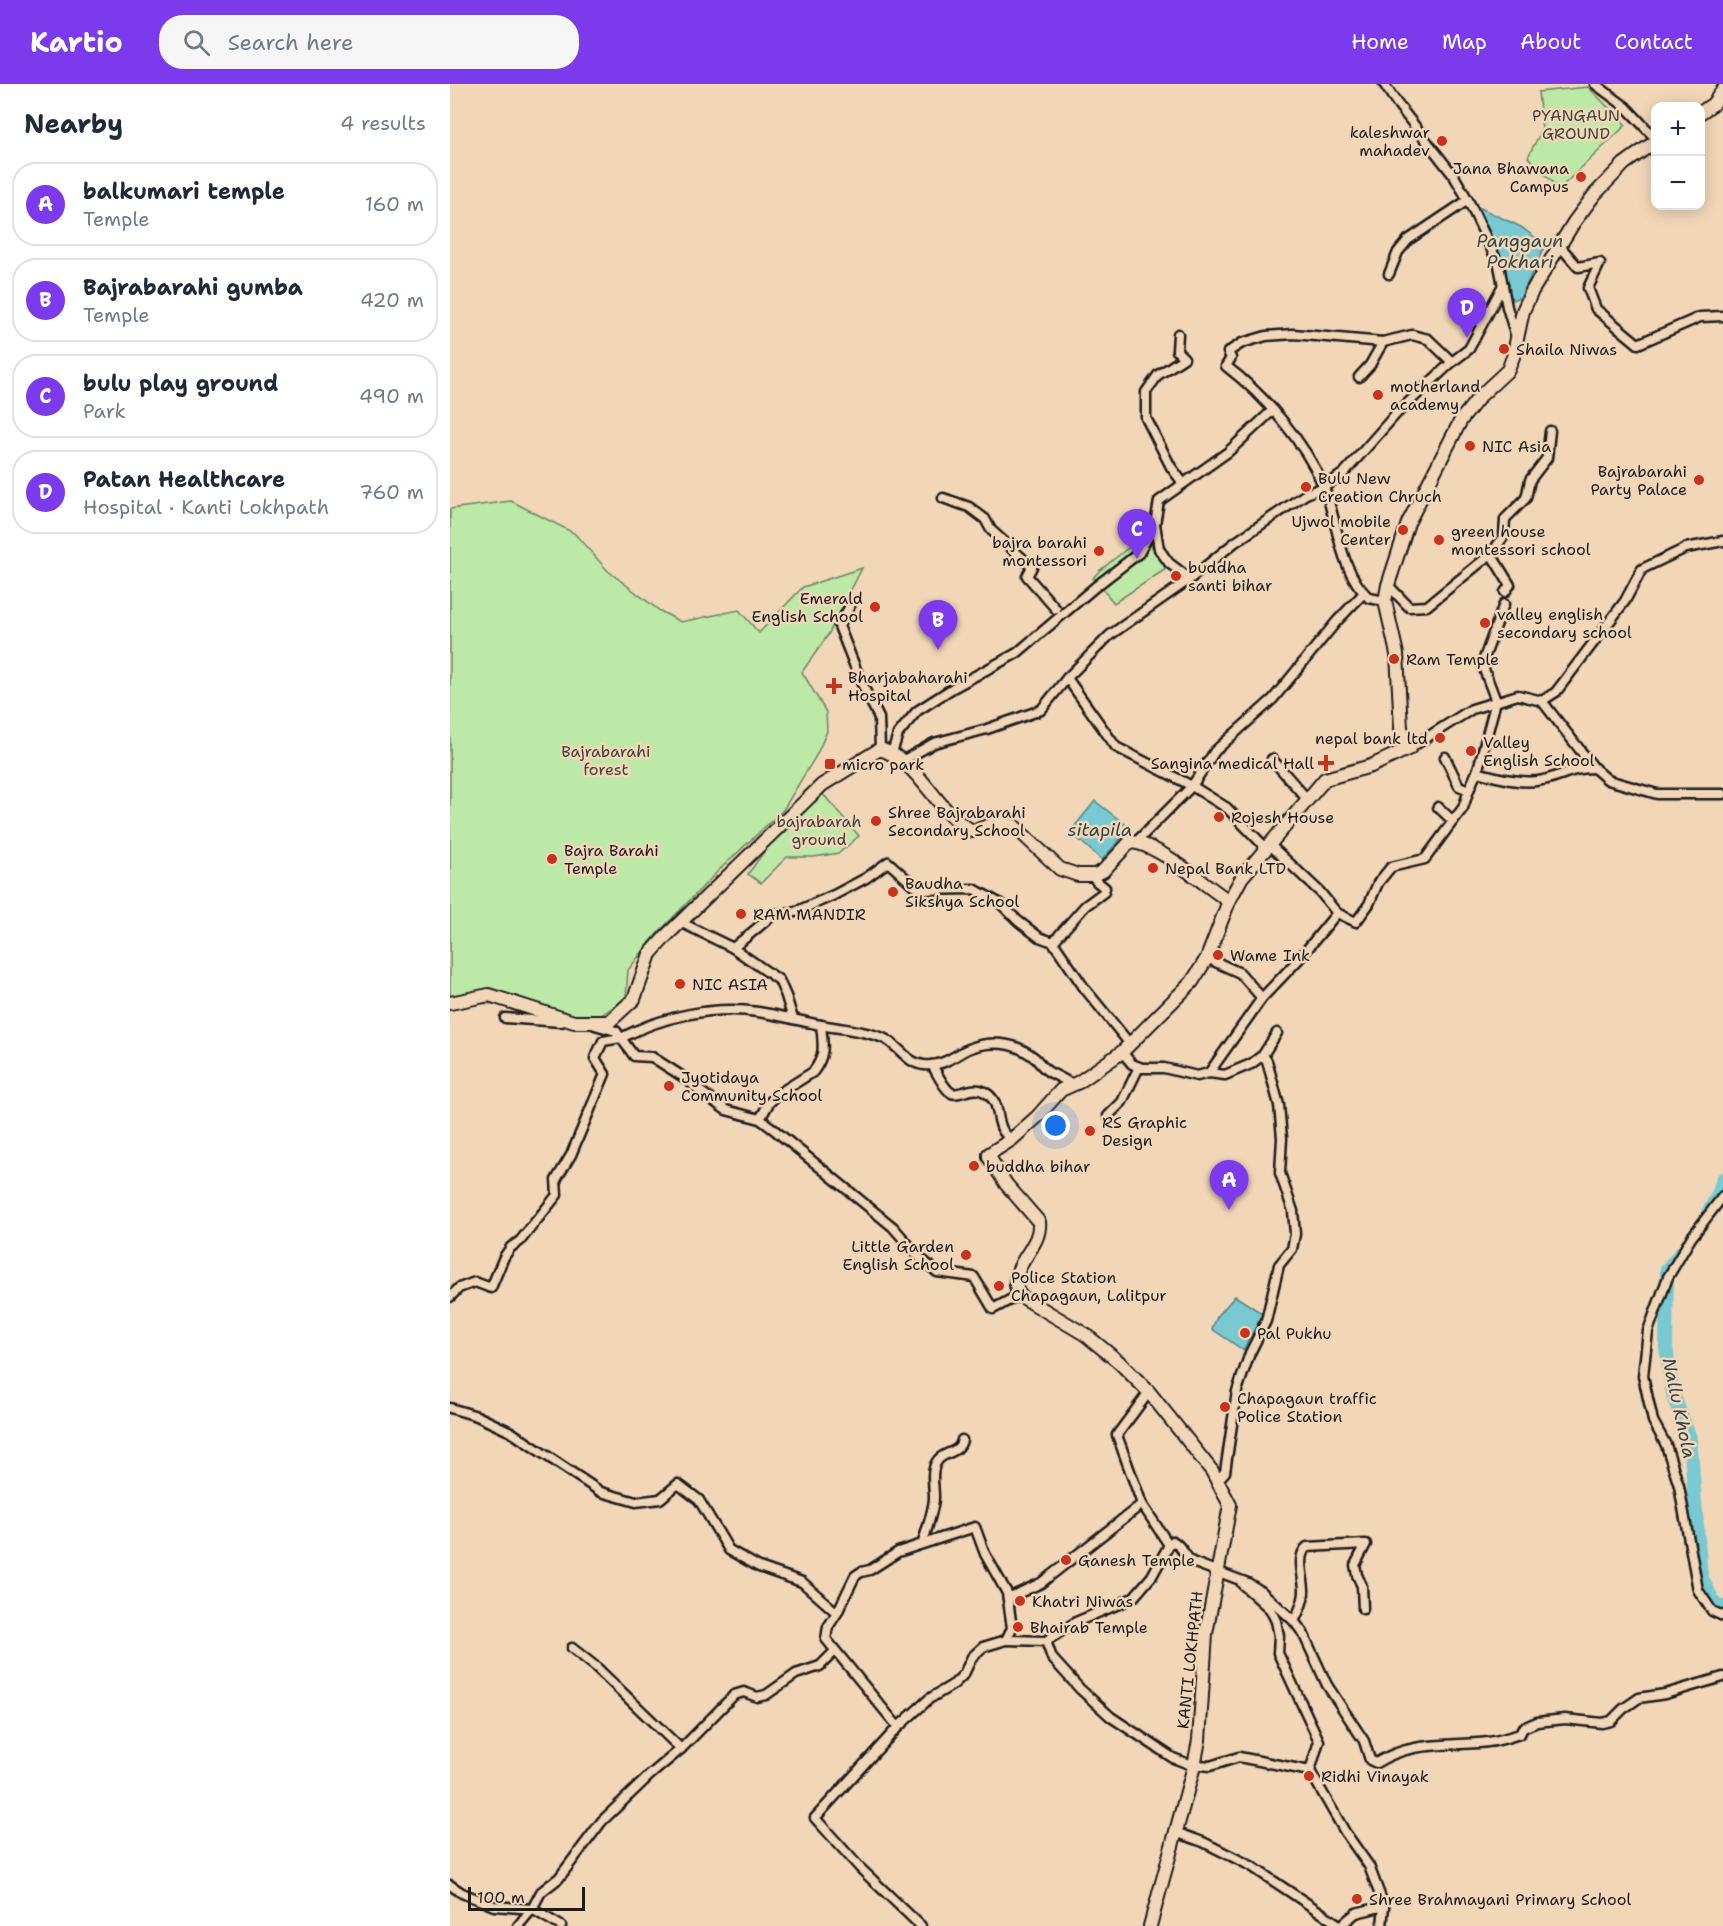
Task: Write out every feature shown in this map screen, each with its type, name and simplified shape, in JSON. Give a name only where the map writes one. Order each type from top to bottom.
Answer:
[{"type":"main road","points":[[1705,110],[1713,104],[1723,90]]},
{"type":"main road","points":[[1019,1295],[1015,1287],[1016,1276],[1040,1229],[1037,1218],[1006,1184],[989,1157],[992,1151],[1011,1140],[1037,1117],[1061,1090],[1079,1082],[1126,1048],[1192,982],[1207,958],[1229,901],[1242,877],[1325,780],[1371,766],[1410,748],[1401,728],[1397,654],[1385,601],[1408,523],[1461,420],[1480,396],[1508,370],[1523,311],[1560,246],[1595,194],[1635,154],[1651,143]]},
{"type":"main road","points":[[450,1003],[489,995],[574,1022],[609,1022],[634,999],[650,954],[680,922],[822,785],[886,751],[904,760],[965,828],[973,831],[997,823],[1014,826],[1060,869],[1078,874],[1095,875],[1103,871],[1130,842],[1135,843],[1157,851],[1229,901]]},
{"type":"main road","name":"KANTI LOKHPATH","points":[[1019,1295],[1086,1335],[1119,1362],[1149,1392],[1218,1480],[1230,1505],[1206,1634],[1199,1740],[1150,1926]]},
{"type":"street","points":[[1384,84],[1454,177],[1468,200],[1498,265],[1516,337]]},
{"type":"street","points":[[1595,84],[1626,107],[1651,134]]},
{"type":"street","points":[[1389,274],[1398,252],[1408,240],[1468,200]]},
{"type":"street","points":[[1560,246],[1578,267],[1600,263],[1588,288],[1596,309],[1638,344],[1700,316],[1723,316]]},
{"type":"street","points":[[904,760],[934,743],[987,729],[1041,710],[1066,678],[1110,635],[1190,579],[1234,543],[1306,494],[1344,473],[1396,414],[1452,362],[1469,350],[1503,285]]},
{"type":"street","points":[[1178,334],[1177,351],[1184,358],[1158,375],[1146,392],[1146,418],[1171,467],[1183,483]]},
{"type":"street","points":[[1385,601],[1369,598],[1349,573],[1324,486],[1302,448],[1273,410],[1246,382],[1226,366],[1231,358],[1228,352],[1242,343],[1266,336],[1293,334],[1383,342],[1412,335],[1428,339],[1452,362]]},
{"type":"street","points":[[1359,377],[1383,342]]},
{"type":"street","points":[[886,751],[917,711],[952,688],[1017,653],[1138,553],[1155,524],[1159,501],[1228,452],[1273,410]]},
{"type":"street","points":[[1388,585],[1409,607],[1427,606],[1491,554],[1504,536],[1505,519],[1526,498],[1530,480],[1547,458],[1550,431]]},
{"type":"street","points":[[943,498],[969,507],[985,519],[990,530],[1032,567],[1027,576],[1056,609]]},
{"type":"street","points":[[1155,524],[1160,549],[1169,563],[1190,579]]},
{"type":"street","points":[[1542,701],[1556,692],[1626,601],[1642,569],[1686,548],[1723,541]]},
{"type":"street","points":[[1491,554],[1510,585],[1505,592]]},
{"type":"street","points":[[1135,843],[1192,786],[1215,751],[1274,699],[1337,621],[1364,593]]},
{"type":"street","points":[[851,604],[839,626],[861,682],[879,718],[886,751]]},
{"type":"street","points":[[1066,678],[1116,747],[1192,786],[1227,808],[1320,892],[1337,913],[1356,922],[1390,867],[1425,859],[1463,808],[1477,772],[1496,701],[1482,664],[1504,604]]},
{"type":"street","points":[[1410,748],[1472,709],[1518,695],[1542,701],[1594,768],[1608,780],[1657,794],[1723,794]]},
{"type":"street","points":[[1445,758],[1459,786],[1469,790]]},
{"type":"street","points":[[1272,759],[1307,799]]},
{"type":"street","points":[[1477,772],[1502,779],[1541,781],[1577,768],[1594,768]]},
{"type":"street","points":[[1438,807],[1453,821]]},
{"type":"street","points":[[733,948],[774,914],[795,912],[834,895],[866,878],[888,862],[919,890],[974,889],[1000,904],[1039,937],[1053,942],[1126,1048],[1132,1064],[1139,1067],[1164,1068],[1197,1076],[1209,1072],[1225,1075],[1251,1064],[1263,1055],[1277,1033]]},
{"type":"street","points":[[1053,942],[1085,906],[1104,892],[1106,888],[1096,881],[1095,875]]},
{"type":"street","points":[[1209,1072],[1262,998],[1300,958],[1337,913]]},
{"type":"street","points":[[680,922],[733,948],[779,980],[793,1019]]},
{"type":"street","points":[[1207,958],[1240,973],[1262,998]]},
{"type":"street","points":[[450,1297],[459,1288],[476,1282],[491,1288],[504,1257],[557,1195],[556,1180],[571,1155],[605,1074],[595,1058],[603,1041],[621,1038],[643,1027],[712,1010],[756,1011],[885,1038],[916,1063],[922,1065],[944,1062],[968,1049],[1004,1043],[1019,1047],[1051,1073],[1059,1075],[1071,1084]]},
{"type":"street","points":[[505,1018],[592,1024],[616,1031],[634,1056],[652,1058],[688,1080],[726,1110],[759,1119],[893,1227],[920,1258],[937,1272],[974,1277],[993,1309],[1019,1295]]},
{"type":"street","points":[[759,1119],[778,1094],[818,1067],[823,1056],[821,1025]]},
{"type":"street","points":[[1218,1480],[1225,1472],[1237,1391],[1250,1353],[1266,1321],[1279,1265],[1292,1249],[1295,1234],[1293,1211],[1281,1173],[1282,1138],[1279,1105],[1267,1061],[1263,1055]]},
{"type":"street","points":[[932,1065],[950,1093],[956,1095],[972,1089],[989,1095],[997,1104],[1002,1129],[1011,1140]]},
{"type":"street","points":[[1108,1116],[1122,1102],[1139,1067]]},
{"type":"street","points":[[1723,1196],[1691,1238],[1668,1277],[1648,1331],[1643,1376],[1653,1421],[1666,1445],[1679,1486],[1698,1590],[1712,1611],[1723,1616]]},
{"type":"street","points":[[1149,1392],[1117,1435],[1142,1504],[1170,1545]]},
{"type":"street","points":[[450,1408],[477,1416],[511,1432],[601,1492],[636,1502],[660,1498],[678,1484],[699,1500],[729,1550],[759,1567],[802,1582],[837,1613]]},
{"type":"street","points":[[923,1544],[934,1503],[933,1480],[937,1460],[958,1449],[962,1440]]},
{"type":"street","points":[[1008,1598],[1041,1583],[1142,1504]]},
{"type":"street","points":[[898,1727],[826,1639],[828,1627],[855,1576],[870,1570],[898,1552],[975,1527],[985,1554],[1008,1598],[1012,1628],[1006,1640]]},
{"type":"street","points":[[921,1926],[860,1868],[815,1818],[898,1727],[929,1699],[964,1674],[972,1657],[982,1647],[1006,1640],[1046,1641],[1076,1622],[1133,1598],[1152,1576],[1173,1541],[1182,1547],[1186,1558],[1261,1591],[1294,1621],[1308,1641],[1327,1684],[1364,1741],[1370,1760],[1376,1763],[1405,1749],[1434,1744],[1505,1739],[1520,1734],[1523,1728],[1537,1722],[1565,1719],[1611,1722],[1623,1709],[1639,1698],[1665,1694],[1723,1677]]},
{"type":"street","points":[[1294,1621],[1303,1599],[1304,1581],[1301,1557],[1307,1547],[1366,1544],[1355,1565],[1362,1586],[1363,1609]]},
{"type":"street","points":[[1237,1579],[1270,1609],[1276,1621],[1279,1636],[1278,1653],[1319,1742],[1310,1771],[1345,1832],[1369,1866],[1384,1906],[1382,1926]]},
{"type":"street","points":[[1046,1641],[1052,1658],[1080,1689],[1112,1718],[1173,1758],[1210,1766],[1239,1757],[1310,1771]]},
{"type":"street","points":[[572,1648],[596,1667],[681,1749]]},
{"type":"street","points":[[518,1926],[532,1909],[541,1892],[559,1878],[602,1821],[681,1749],[734,1695],[744,1692],[757,1697],[766,1695],[796,1674],[820,1666],[835,1651]]},
{"type":"street","points":[[1174,1832],[1244,1861],[1341,1926],[1351,1916],[1384,1906]]},
{"type":"street","points":[[450,1886],[494,1906],[532,1909],[561,1926]]},
{"type":"green space","name":"PYANGAUN GROUND","points":[[1588,87],[1626,125],[1559,189],[1528,157],[1542,129],[1538,92]]},
{"type":"green space","name":"Bajrabarahi forest","points":[[511,501],[574,533],[608,571],[660,611],[681,622],[739,610],[759,633],[803,587],[862,568],[828,635],[802,672],[826,712],[827,731],[817,754],[783,810],[719,870],[655,936],[628,970],[626,998],[600,1016],[574,1017],[514,1005],[450,1002],[450,509]]},
{"type":"green space","points":[[1143,532],[1166,569],[1114,603],[1093,578]]},
{"type":"green space","name":"bajrabarah ground","points":[[823,794],[859,836],[839,853],[814,857],[787,857],[761,883],[748,874],[782,827]]},
{"type":"water","name":"Panggaun Pokhari","points":[[1474,205],[1521,227],[1545,245],[1521,297],[1513,300],[1505,289]]},
{"type":"water","name":"sitapila","points":[[1095,801],[1130,828],[1102,860],[1070,832]]},
{"type":"water","points":[[1235,1296],[1263,1314],[1243,1350],[1212,1329],[1217,1317]]},
{"type":"waterway","name":"Nallu Khola","points":[[1708,1213],[1718,1195],[1723,1179]]},
{"type":"waterway","name":"Nallu Khola","points":[[1681,1253],[1667,1269],[1666,1348],[1673,1394],[1690,1438],[1701,1577],[1716,1606],[1723,1607]]},
{"type":"place","name":"kaleshwar mahadev","points":[[1442,141]]},
{"type":"place","name":"Jana Bhawana Campus","points":[[1581,177]]},
{"type":"place","name":"Patan Healthcare","points":[[1467,338]]},
{"type":"place","name":"Shaila Niwas","points":[[1504,349]]},
{"type":"place","name":"motherland academy","points":[[1378,395]]},
{"type":"place","name":"NIC Asia","points":[[1470,446]]},
{"type":"place","name":"Bajrabarahi Party Palace","points":[[1699,480]]},
{"type":"place","name":"Bulu New Creation Chruch","points":[[1306,487]]},
{"type":"place","name":"Ujwol mobile Center","points":[[1403,530]]},
{"type":"place","name":"green house montessori school","points":[[1439,540]]},
{"type":"place","name":"bajra barahi montessori","points":[[1099,551]]},
{"type":"place","name":"bulu play ground","points":[[1137,559]]},
{"type":"place","name":"buddha santi bihar","points":[[1176,576]]},
{"type":"place","name":"Emerald English School","points":[[875,607]]},
{"type":"place","name":"valley english secondary school","points":[[1485,623]]},
{"type":"place","name":"Bajrabarahi gumba","points":[[938,650]]},
{"type":"place","name":"Ram Temple","points":[[1394,659]]},
{"type":"place","name":"Bharjabaharahi Hospital","points":[[834,686]]},
{"type":"place","name":"nepal bank ltd","points":[[1440,738]]},
{"type":"place","name":"Valley English School","points":[[1471,751]]},
{"type":"place","name":"Sangina medical Hall","points":[[1326,763]]},
{"type":"place","name":"micro park","points":[[830,764]]},
{"type":"place","name":"Rojesh House","points":[[1219,817]]},
{"type":"place","name":"Shree Bajrabarahi Secondary School","points":[[876,821]]},
{"type":"place","name":"Bajra Barahi Temple","points":[[552,859]]},
{"type":"place","name":"Nepal Bank LTD","points":[[1153,868]]},
{"type":"place","name":"Baudha Sikshya School","points":[[893,892]]},
{"type":"place","name":"RAM MANDIR","points":[[741,914]]},
{"type":"place","name":"Wame Ink","points":[[1218,955]]},
{"type":"place","name":"NIC ASIA","points":[[680,984]]},
{"type":"place","name":"Jyotidaya Community School","points":[[669,1086]]},
{"type":"place","name":"RS Graphic Design","points":[[1090,1131]]},
{"type":"place","name":"buddha bihar","points":[[974,1166]]},
{"type":"place","name":"balkumari temple","points":[[1229,1210]]},
{"type":"place","name":"Little Garden English School","points":[[966,1255]]},
{"type":"place","name":"Police Station Chapagaun, Lalitpur","points":[[999,1286]]},
{"type":"place","name":"Pal Pukhu","points":[[1245,1333]]},
{"type":"place","name":"Chapagaun traffic Police Station","points":[[1225,1407]]},
{"type":"place","name":"Ganesh Temple","points":[[1066,1560]]},
{"type":"place","name":"Khatri Niwas","points":[[1020,1601]]},
{"type":"place","name":"Bhairab Temple","points":[[1018,1627]]},
{"type":"place","name":"Ridhi Vinayak","points":[[1309,1776]]},
{"type":"place","name":"Shree Brahmayani Primary School","points":[[1357,1899]]}]
